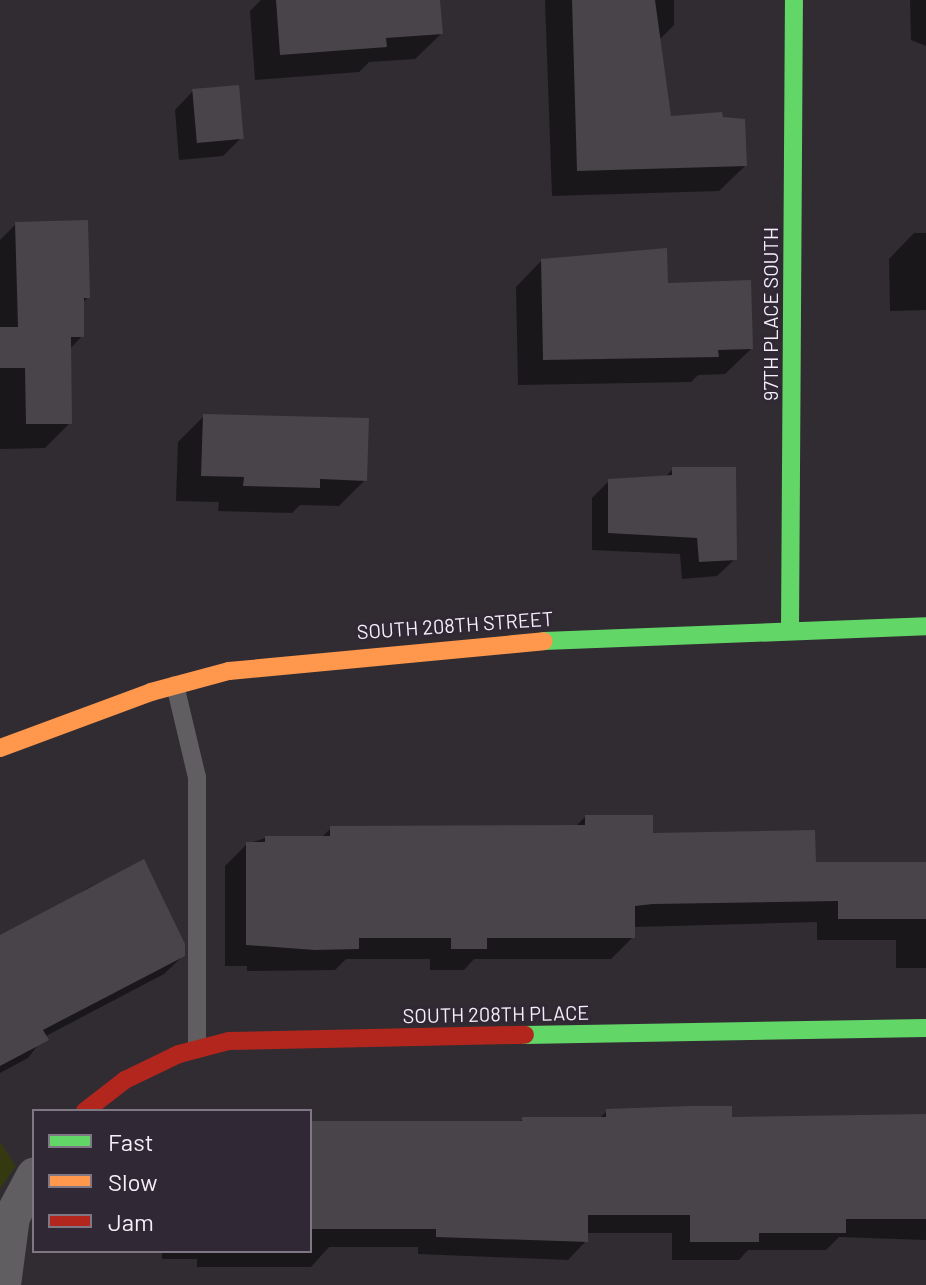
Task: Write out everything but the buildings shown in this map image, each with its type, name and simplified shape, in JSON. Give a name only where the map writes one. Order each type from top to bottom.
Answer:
[{"type":"street","name":"97TH PLACE SOUTH","points":[[790,629],[794,0]]},
{"type":"street","name":"SOUTH 208TH STREET","points":[[0,748],[175,685],[229,671],[455,644],[926,626]]},
{"type":"street","name":"SOUTH 208TH PLACE","points":[[88,1109],[125,1080],[197,1049],[229,1041],[926,1028]]},
{"type":"street","points":[[3,1285],[12,1217],[32,1180]]},
{"type":"lane","points":[[175,685],[197,777],[197,1049]]},
{"type":"green space","points":[[0,1142],[16,1166],[0,1189]]},
{"type":"traffic: fast","points":[[790,629],[794,0]]},
{"type":"traffic: fast","points":[[544,641],[926,626]]},
{"type":"traffic: fast","points":[[525,1035],[926,1028]]},
{"type":"traffic: slow","points":[[0,748],[151,692],[229,671],[544,641]]},
{"type":"traffic: jam","points":[[88,1109],[125,1080],[179,1054],[229,1041],[525,1035]]}]
